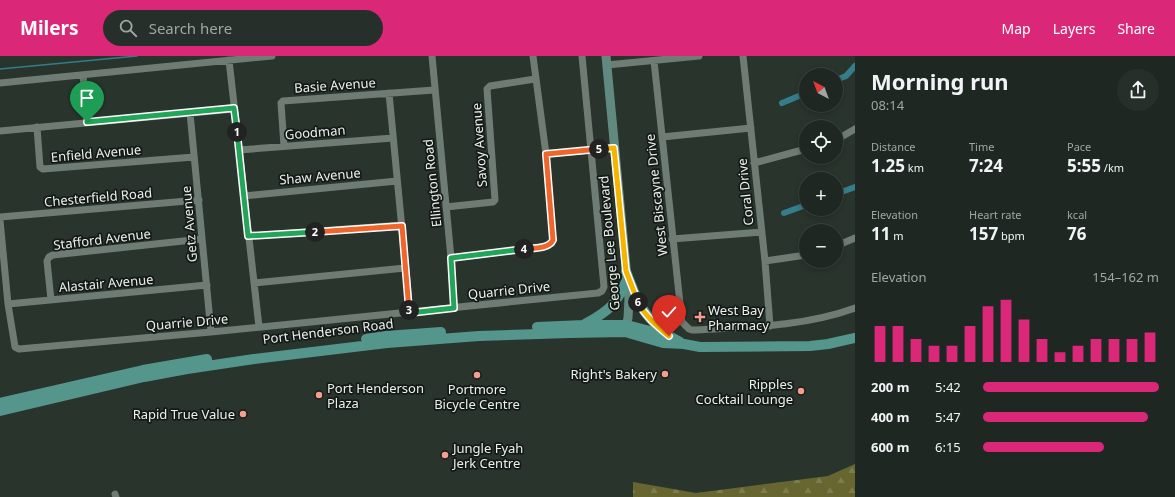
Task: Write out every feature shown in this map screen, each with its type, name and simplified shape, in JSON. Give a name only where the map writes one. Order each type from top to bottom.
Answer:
[{"type":"main road","name":"George Lee Boulevard","points":[[606,61],[629,299],[626,329]]},
{"type":"main road","points":[[584,325],[602,315],[614,304],[621,293],[627,275]]},
{"type":"main road","points":[[627,275],[642,310],[669,336]]},
{"type":"main road","name":"Port Henderson Road","points":[[0,403],[143,370],[191,361],[339,344],[386,336],[584,325],[626,329],[669,336],[684,344]]},
{"type":"main road","name":"Port Henderson Road","points":[[0,410],[144,377],[187,369],[254,359],[387,343],[479,336],[569,333],[626,329],[663,343],[684,344],[700,347],[810,346],[855,338]]},
{"type":"street","points":[[0,83],[267,56]]},
{"type":"street","name":"Ellington Road","points":[[432,56],[451,258],[454,308]]},
{"type":"street","points":[[451,258],[548,246],[552,243],[546,154],[533,56]]},
{"type":"street","name":"Quarrie Drive","points":[[8,304],[16,348],[211,332],[598,293],[602,291],[604,287],[582,56]]},
{"type":"street","points":[[606,61],[654,60],[699,56]]},
{"type":"street","name":"Coral Drive","points":[[743,56],[765,261],[770,326]]},
{"type":"street","points":[[229,60],[259,327]]},
{"type":"street","name":"West Biscayne Drive","points":[[654,60],[680,317],[682,322],[685,326],[692,330],[770,326]]},
{"type":"street","points":[[83,75],[87,122]]},
{"type":"street","name":"Savoy Avenue","points":[[446,206],[493,202],[495,200],[487,89],[490,86],[536,79]]},
{"type":"street","name":"Basie Avenue","points":[[284,146],[282,102],[434,90]]},
{"type":"street","points":[[389,93],[410,313]]},
{"type":"street","points":[[0,131],[234,108]]},
{"type":"street","name":"Getz Avenue","points":[[190,113],[211,332]]},
{"type":"street","name":"Enfield Avenue","points":[[38,127],[40,167],[42,169],[194,157]]},
{"type":"street","points":[[662,137],[751,128]]},
{"type":"street","points":[[843,136],[855,129]]},
{"type":"street","name":"Goodman","points":[[239,150],[393,138]]},
{"type":"street","points":[[546,154],[614,148]]},
{"type":"street","points":[[754,164],[799,151]]},
{"type":"street","name":"Shaw Avenue","points":[[244,196],[397,181]]},
{"type":"street","name":"Chesterfield Road","points":[[0,217],[198,200]]},
{"type":"street","points":[[0,220],[2,270],[8,304]]},
{"type":"street","points":[[248,236],[402,226]]},
{"type":"street","points":[[672,239],[762,232]]},
{"type":"street","points":[[843,243],[855,238]]},
{"type":"street","name":"Stafford Avenue","points":[[51,300],[47,261],[49,257],[53,255],[202,239]]},
{"type":"street","points":[[765,261],[799,256]]},
{"type":"street","points":[[254,283],[406,268]]},
{"type":"street","name":"Alastair Avenue","points":[[8,304],[207,285]]},
{"type":"street","points":[[770,326],[811,320],[855,308]]},
{"type":"green space","points":[[855,464],[855,497],[633,497],[633,482],[696,493],[828,476]]},
{"type":"waterway","points":[[0,69],[137,56]]},
{"type":"waterway","points":[[843,77],[855,66]]},
{"type":"waterway","points":[[782,103],[799,96]]},
{"type":"waterway","points":[[843,191],[855,187]]},
{"type":"waterway","points":[[784,213],[799,208]]},
{"type":"place","name":"West Bay Pharmacy","points":[[700,317]]},
{"type":"place","name":"Right's Bakery","points":[[665,374]]},
{"type":"place","name":"Portmore Bicycle Centre","points":[[477,375]]},
{"type":"place","name":"Ripples Cocktail Lounge","points":[[801,391]]},
{"type":"place","name":"Port Henderson Plaza","points":[[319,395]]},
{"type":"place","name":"Rapid True Value","points":[[243,414]]},
{"type":"place","name":"Jungle Fyah Jerk Centre","points":[[445,455]]},
{"type":"route","points":[[87,122],[234,108],[248,236],[402,226],[410,313],[454,308],[451,258],[548,246],[552,243],[546,154],[614,148],[626,271],[637,301],[642,310],[669,336]]}]
